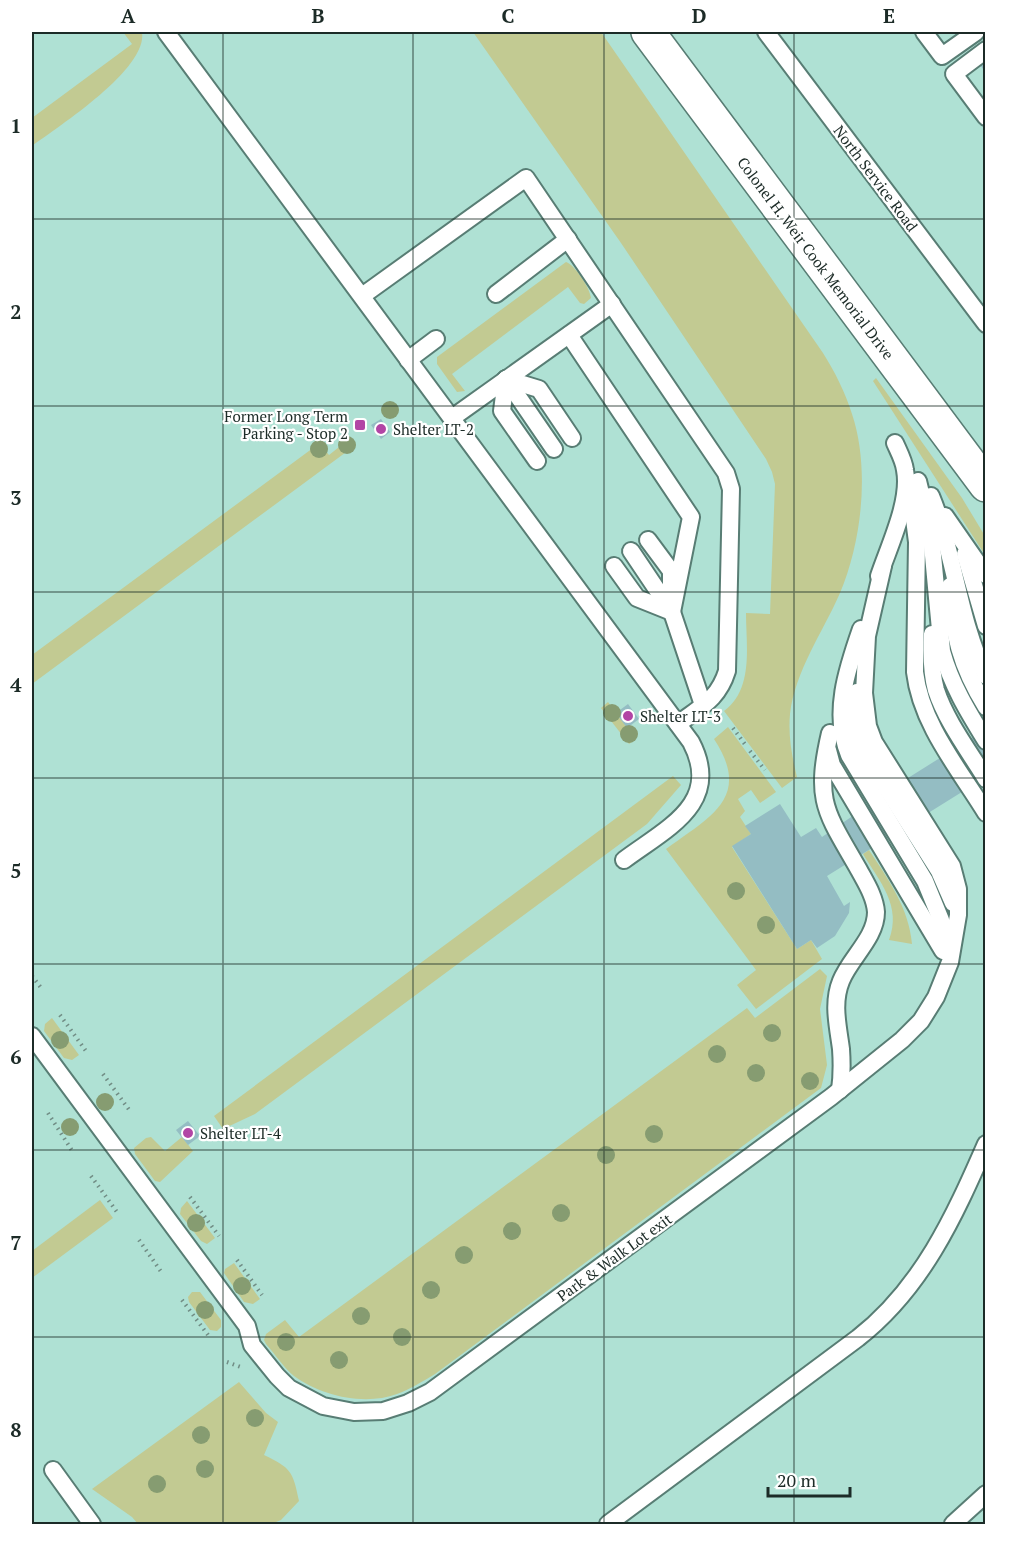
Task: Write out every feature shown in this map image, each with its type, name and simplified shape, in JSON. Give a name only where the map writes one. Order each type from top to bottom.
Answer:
[{"type":"street","name":"Colonel H. Weir Cook Memorial Drive","points":[[648,32],[986,485]]},
{"type":"lane","points":[[166,32],[691,742],[698,755],[702,771],[696,798],[675,822],[624,860]]},
{"type":"lane","name":"North Service Road","points":[[766,32],[986,324]]},
{"type":"lane","points":[[924,32],[942,56],[976,32]]},
{"type":"lane","points":[[986,50],[954,74],[986,117]]},
{"type":"lane","points":[[362,296],[526,178],[726,473],[731,489],[727,671],[717,694],[678,724]]},
{"type":"lane","points":[[496,294],[568,239]]},
{"type":"lane","points":[[452,418],[612,304]]},
{"type":"lane","points":[[569,335],[692,517],[672,612]]},
{"type":"lane","points":[[408,360],[436,339]]},
{"type":"lane","points":[[506,379],[539,389],[572,438]]},
{"type":"lane","points":[[506,379],[554,449]]},
{"type":"lane","points":[[506,379],[502,411],[537,461]]},
{"type":"lane","points":[[895,443],[910,471],[929,524],[942,651],[946,668],[967,711],[986,741]]},
{"type":"lane","points":[[910,471],[931,496],[980,570],[986,599]]},
{"type":"lane","points":[[840,1090],[841,1050],[836,1001],[847,967],[872,929],[876,913],[869,890],[825,806],[822,776],[830,733],[846,673],[902,509],[910,471]]},
{"type":"lane","points":[[910,471],[917,542],[915,672],[917,689],[921,703],[935,731],[986,813]]},
{"type":"lane","points":[[931,496],[942,522],[971,639],[986,676]]},
{"type":"lane","points":[[648,540],[671,571],[672,612]]},
{"type":"lane","points":[[947,543],[955,639],[961,659],[986,707]]},
{"type":"lane","points":[[631,551],[672,612],[703,705]]},
{"type":"lane","points":[[614,566],[637,598],[672,612]]},
{"type":"lane","name":"Park & Walk Lot exit","points":[[32,1036],[246,1326],[252,1345],[289,1388],[323,1406],[354,1412],[383,1411],[408,1403],[450,1378],[840,1090],[902,1040],[921,1021],[936,997],[950,962],[958,915],[958,889],[952,866],[873,742],[868,726],[864,693],[867,636],[883,566]]},
{"type":"lane","points":[[980,570],[986,626]]},
{"type":"lane","points":[[934,577],[931,654],[937,691],[951,722],[986,779]]},
{"type":"lane","points":[[846,673],[841,722],[843,741],[925,881],[941,921],[950,962]]},
{"type":"lane","points":[[830,733],[831,765],[950,962]]},
{"type":"lane","points":[[608,1524],[858,1338],[892,1309],[920,1275],[939,1244],[986,1144]]},
{"type":"lane","points":[[53,1470],[92,1524]]},
{"type":"lane","points":[[953,1524],[986,1496]]},
{"type":"lane","points":[[974,1524],[986,1496]]},
{"type":"path","points":[[733,728],[765,770]]},
{"type":"path","points":[[32,976],[42,989]]},
{"type":"path","points":[[60,1015],[86,1051]]},
{"type":"path","points":[[103,1074],[130,1111]]},
{"type":"path","points":[[48,1113],[73,1152]]},
{"type":"path","points":[[91,1176],[117,1212]]},
{"type":"path","points":[[190,1197],[219,1236]]},
{"type":"path","points":[[139,1240],[162,1273]]},
{"type":"path","points":[[237,1260],[262,1295]]},
{"type":"path","points":[[182,1300],[208,1335]]},
{"type":"shaded area","points":[[32,32],[985,32],[985,1524],[32,1524]]},
{"type":"shaded area","points":[[123,32],[142,32],[140,47],[131,63],[117,79],[80,111],[32,146],[32,118],[132,44]]},
{"type":"shaded area","points":[[473,32],[601,32],[823,353],[846,398],[858,435],[861,457],[862,481],[858,528],[848,573],[804,667],[793,698],[790,730],[797,777],[782,788],[724,711],[734,702],[744,679],[747,653],[746,613],[770,614],[775,484],[772,472],[766,459],[621,243]]},
{"type":"shaded area","points":[[566,262],[574,267],[582,277],[591,298],[584,304],[580,303],[568,287],[452,374],[465,391],[457,392],[437,364],[437,357]]},
{"type":"shaded area","points":[[876,378],[962,498],[985,536],[985,555],[873,381]]},
{"type":"shaded area","points":[[348,440],[353,447],[32,684],[32,655],[313,448],[320,444],[329,455]]},
{"type":"shaded area","points":[[608,702],[636,739],[629,744],[601,708]]},
{"type":"shaded area","points":[[728,727],[776,792],[760,803],[751,790],[738,799],[745,811],[740,817],[751,834],[732,847],[797,949],[811,940],[822,959],[756,1009],[737,985],[756,970],[666,849],[697,827],[721,804],[727,791],[729,777],[725,759],[714,739]]},
{"type":"shaded area","points":[[673,776],[681,785],[647,824],[255,1114],[223,1129],[214,1116]]},
{"type":"shaded area","points":[[869,850],[902,906],[912,944],[889,940],[893,916],[891,905],[863,854]]},
{"type":"shaded area","points":[[820,969],[827,976],[820,1009],[827,1065],[821,1088],[435,1374],[397,1394],[371,1399],[344,1397],[317,1389],[294,1376],[266,1344],[264,1340],[266,1334],[285,1320],[299,1337],[747,1008],[755,1018]]},
{"type":"shaded area","points":[[52,1018],[79,1055],[72,1060],[64,1058],[44,1031],[45,1024]]},
{"type":"shaded area","points":[[151,1137],[165,1151],[182,1137],[193,1151],[160,1182],[155,1181],[135,1154],[134,1148],[146,1138]]},
{"type":"shaded area","points":[[100,1200],[113,1218],[32,1278],[32,1251]]},
{"type":"shaded area","points":[[187,1201],[215,1238],[207,1244],[201,1241],[180,1214],[181,1208]]},
{"type":"shaded area","points":[[234,1263],[260,1299],[253,1304],[244,1302],[224,1273],[225,1269]]},
{"type":"shaded area","points":[[192,1292],[200,1292],[221,1320],[221,1327],[217,1331],[210,1330],[189,1302],[188,1297]]},
{"type":"shaded area","points":[[239,1382],[266,1413],[278,1422],[264,1455],[280,1463],[289,1472],[295,1483],[299,1501],[281,1520],[271,1524],[138,1524],[132,1517],[92,1489]]},
{"type":"building","points":[[986,61],[986,73],[980,65]]},
{"type":"building","name":"Shelter LT-2","points":[[381,419],[390,432],[381,439],[371,425]]},
{"type":"building","name":"Shelter LT-3","points":[[628,704],[639,719],[627,728],[616,713]]},
{"type":"building","points":[[986,729],[986,777],[827,876],[844,906],[850,902],[849,913],[835,936],[817,948],[811,940],[797,949],[732,846],[751,834],[745,826],[780,804],[801,837],[816,828],[822,837],[908,778]]},
{"type":"building","name":"Shelter LT-4","points":[[188,1121],[200,1136],[188,1145],[176,1130]]},
{"type":"place","name":"Former Long Term Parking - Stop 2","points":[[360,425]]},
{"type":"place","name":"Shelter LT-2","points":[[381,429]]},
{"type":"place","name":"Shelter LT-3","points":[[628,716]]},
{"type":"place","name":"Shelter LT-4","points":[[188,1133]]}]
